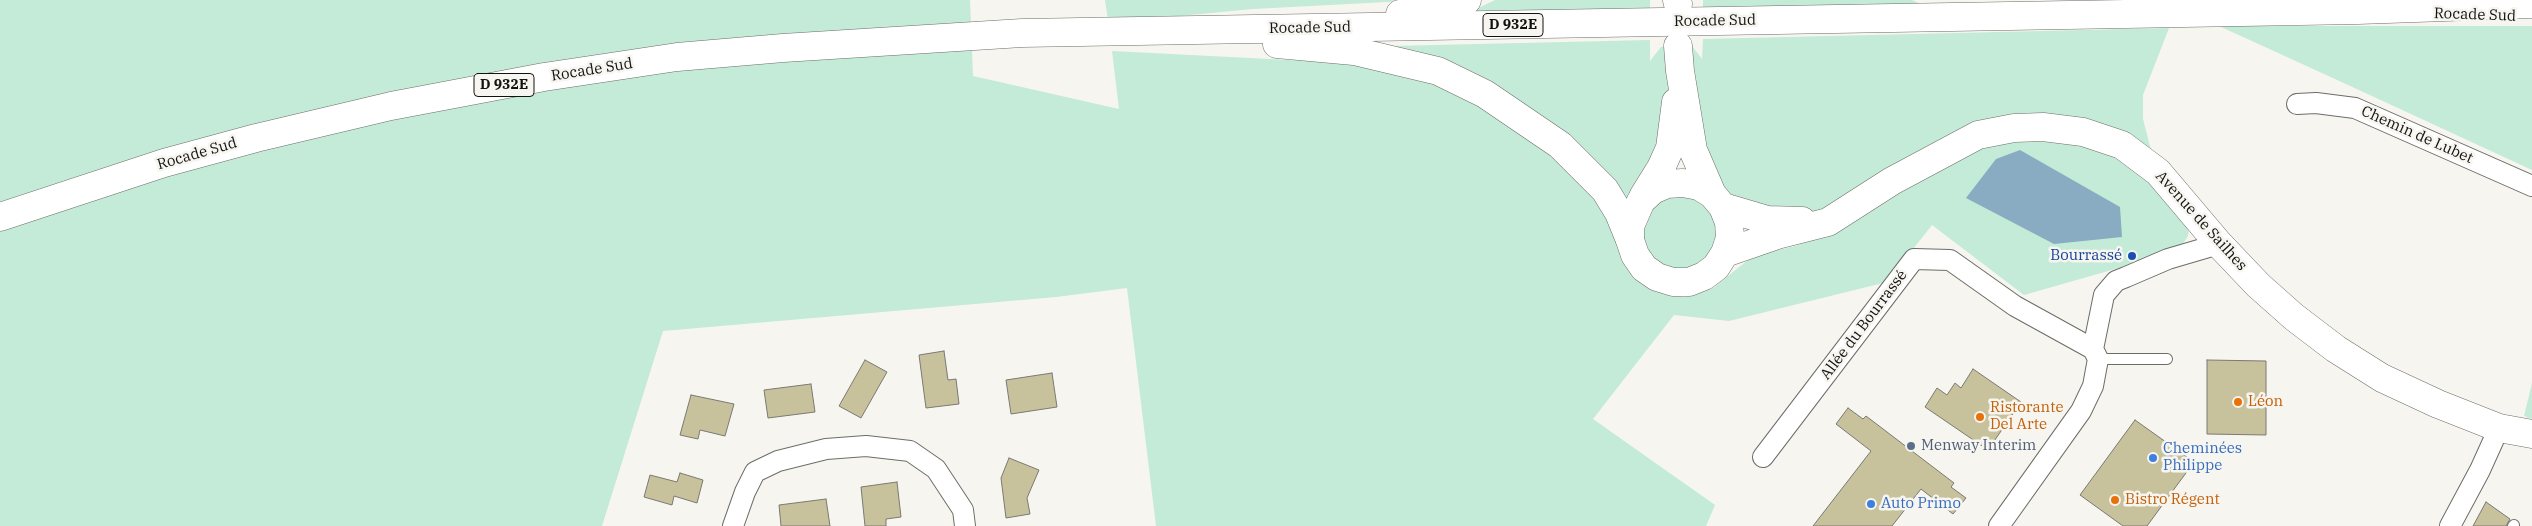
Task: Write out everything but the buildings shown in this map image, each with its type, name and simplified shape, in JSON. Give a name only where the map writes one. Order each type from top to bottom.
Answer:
[{"type":"main road","points":[[1328,28],[1468,0]]},
{"type":"main road","points":[[2040,0],[2076,2],[2114,13]]},
{"type":"main road","name":"Rocade Sud","points":[[0,217],[128,174],[256,138],[391,106],[544,77],[677,57],[783,48],[1022,33],[2358,10],[2532,4]]},
{"type":"main road","name":"Rocade Sud","points":[[2358,10],[2532,18]]},
{"type":"main road","points":[[1121,31],[1354,51],[1438,71],[1485,94],[1560,145],[1605,190],[1619,214],[1635,255],[1644,268],[1658,277],[1673,282],[1689,282],[1704,276],[1716,267],[1726,253],[1729,230],[1718,201],[1692,150],[1679,59],[1670,148],[1661,168],[1634,213],[1630,226],[1630,240]]},
{"type":"main road","name":"Avenue de Sailhes","points":[[1726,253],[1777,235],[1828,222],[1892,181],[1978,135],[2014,128],[2043,127],[2083,132],[2122,145],[2158,172],[2219,244],[2258,285],[2294,317],[2336,349],[2382,378],[2499,428],[2532,434]]},
{"type":"main road","points":[[1641,201],[1653,190],[1667,184],[1683,183],[1699,186],[1718,201],[1767,220],[1828,222]]},
{"type":"street","name":"Chemin de Lubet","points":[[2297,104],[2316,103],[2355,108],[2532,186]]},
{"type":"street","points":[[1999,526],[2080,411],[2094,386],[2096,354],[2104,295],[2116,282],[2168,259],[2219,244]]},
{"type":"street","name":"Allée du Bourrassé","points":[[1762,458],[1914,259],[1950,260],[2015,306],[2096,354]]},
{"type":"street","points":[[2450,526],[2480,470],[2499,428]]},
{"type":"street","points":[[733,526],[745,492],[755,472],[778,461],[826,449],[866,446],[910,451],[936,468],[963,510],[965,526]]},
{"type":"lane","points":[[2096,354],[2167,359]]},
{"type":"green space","points":[[0,0],[970,0],[973,76],[1119,109],[1112,51],[1329,62],[1410,73],[1466,96],[1584,178],[1649,287],[1658,292],[1685,297],[1713,288],[1753,256],[1795,246],[1825,235],[1934,170],[1980,148],[2030,138],[2095,147],[2140,169],[2189,226],[2188,236],[2178,251],[2024,295],[1932,225],[1887,282],[1729,321],[1674,315],[1593,419],[1715,505],[1706,526],[1156,526],[1127,288],[1056,297],[663,331],[602,526],[0,526]]},
{"type":"green space","points":[[1105,0],[1425,0],[1253,9],[1147,19],[1108,20]]},
{"type":"green space","points":[[1495,0],[1650,0],[1650,13],[1472,14],[1474,10]]},
{"type":"green space","points":[[1703,0],[1912,0],[1923,5],[1703,12]]},
{"type":"green space","points":[[2219,26],[2532,26],[2532,170],[2359,90]]},
{"type":"green space","points":[[2169,28],[2143,95],[2143,119],[2152,154],[2045,118],[1807,216],[1738,202],[1709,170],[1688,46],[1692,46],[1702,59],[1703,39]]},
{"type":"green space","points":[[1650,40],[1650,61],[1661,47],[1669,47],[1670,98],[1661,149],[1626,203],[1391,46]]},
{"type":"green space","points":[[1685,195],[1698,199],[1710,207],[1720,233],[1710,259],[1685,271],[1658,264],[1649,253],[1643,240],[1643,226],[1648,213],[1658,203],[1671,196]]},
{"type":"green space","points":[[2532,383],[2532,419],[2524,416]]},
{"type":"water","points":[[2020,150],[2120,207],[2122,237],[2054,244],[1966,198],[1996,159]]},
{"type":"place","name":"Bourrassé","points":[[2132,256]]},
{"type":"place","name":"Léon","points":[[2238,402]]},
{"type":"place","name":"Ristorante Del Arte","points":[[1980,417]]},
{"type":"place","name":"Menway Interim","points":[[1911,446]]},
{"type":"place","name":"Cheminées Philippe","points":[[2153,458]]},
{"type":"place","name":"Bistro Régent","points":[[2115,500]]},
{"type":"place","name":"Auto Primo","points":[[1871,504]]}]
